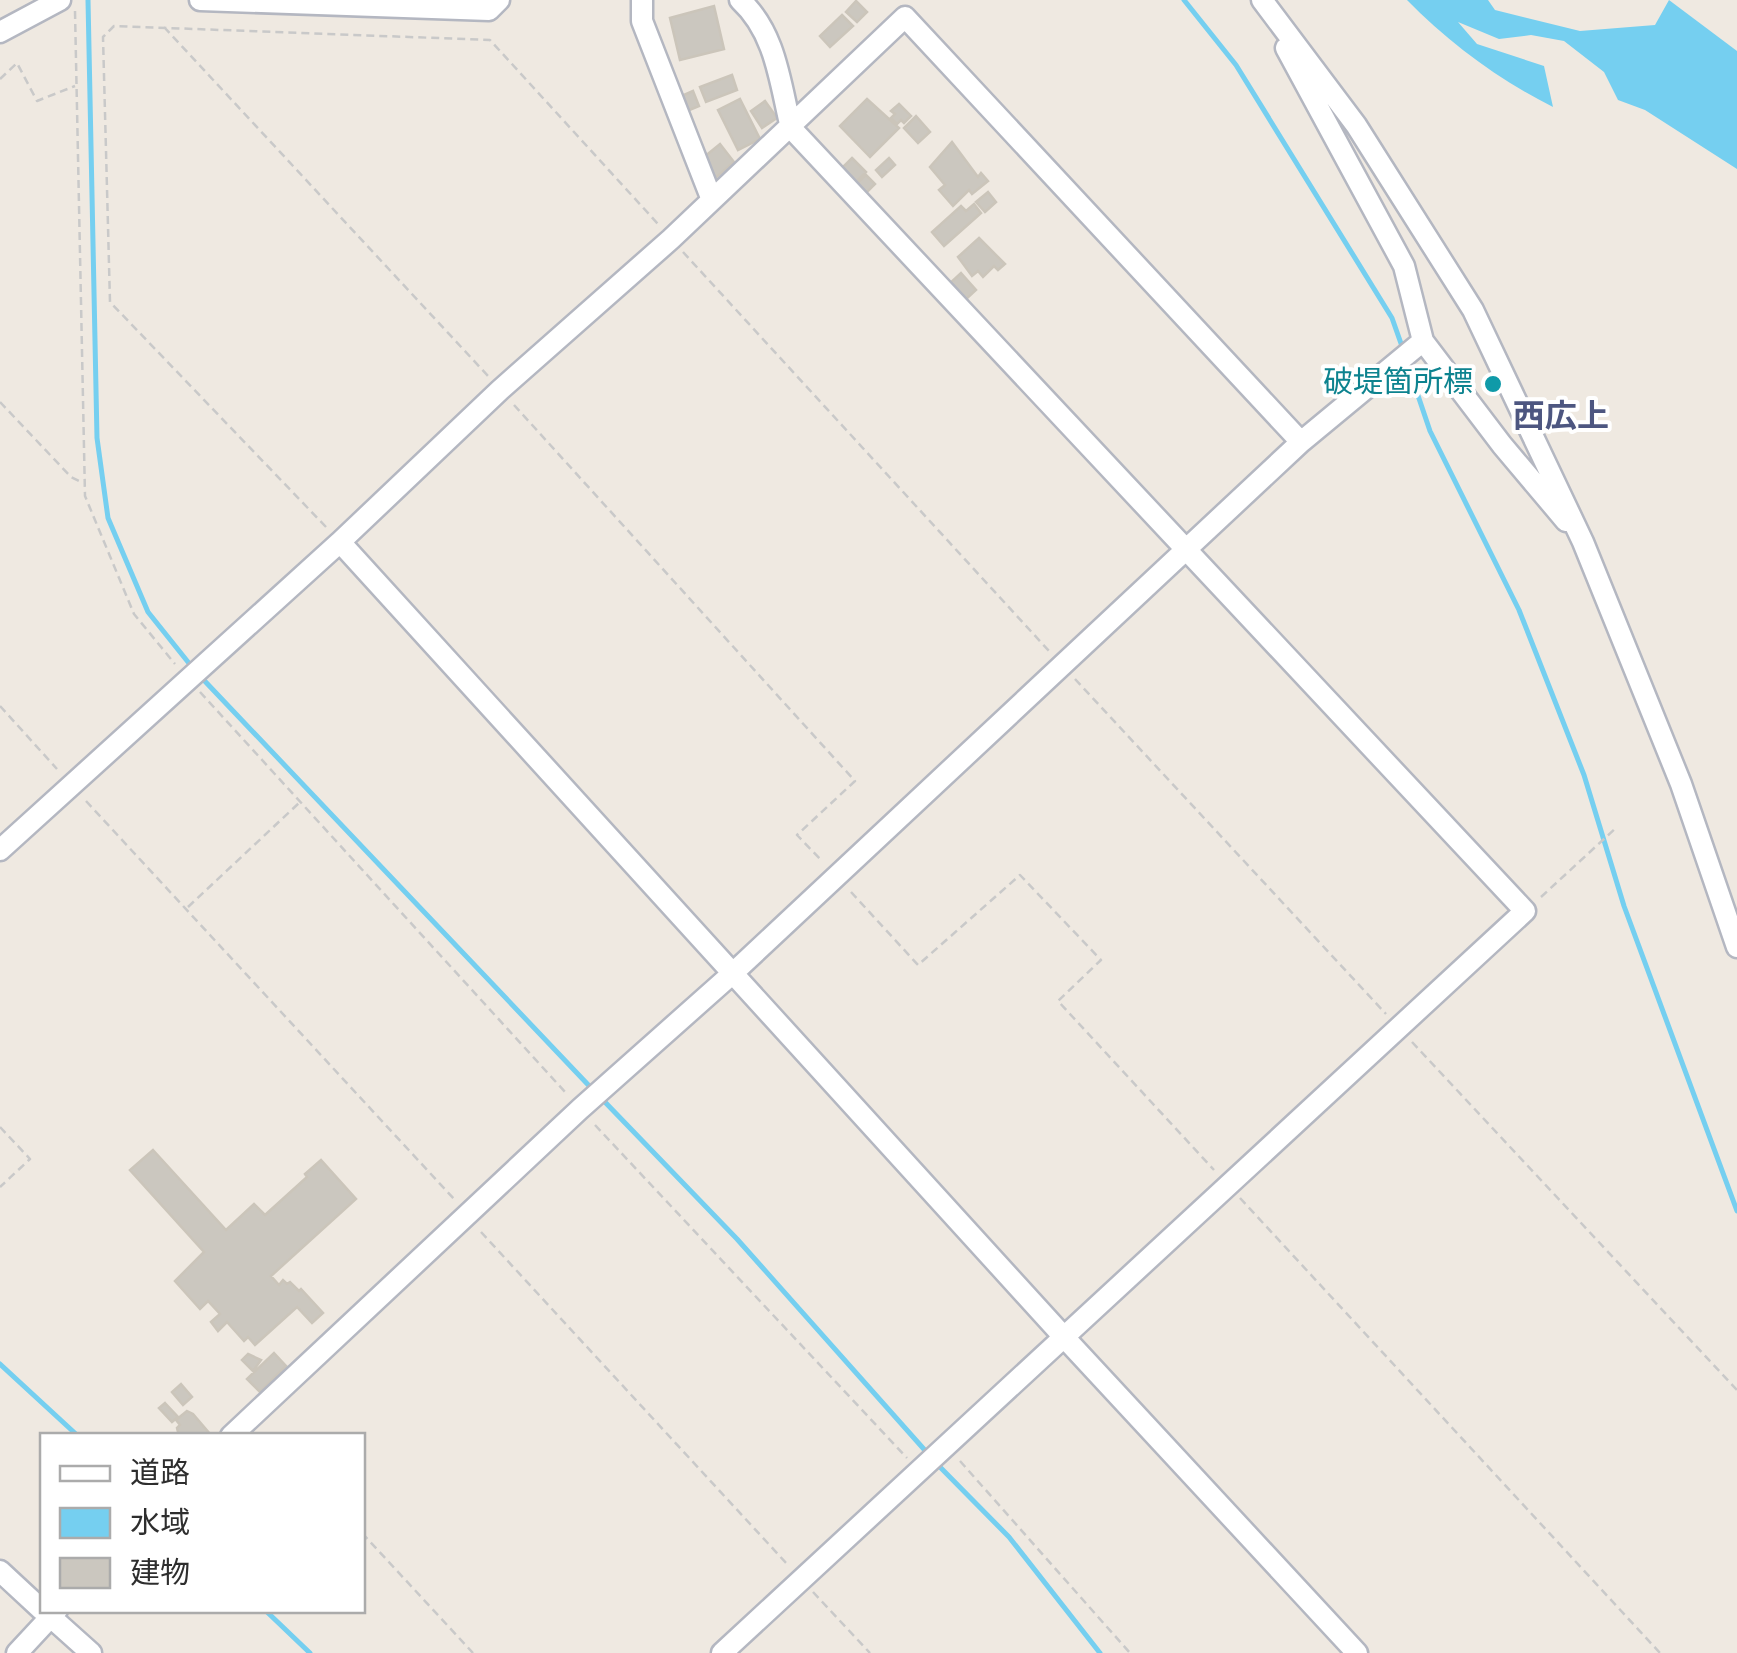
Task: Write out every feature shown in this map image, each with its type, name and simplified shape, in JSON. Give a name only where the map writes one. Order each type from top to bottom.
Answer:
[{"type":"street","points":[[0,32],[60,0]]},
{"type":"street","points":[[200,0],[489,10],[500,0]]},
{"type":"street","points":[[642,0],[642,21],[712,200]]},
{"type":"street","points":[[722,1653],[1525,912],[791,128],[772,46],[757,16],[740,0]]},
{"type":"street","points":[[1262,0],[1404,266],[1423,341],[1502,446],[1584,542]]},
{"type":"street","points":[[1262,0],[1356,126],[1463,290],[1584,542],[1681,784],[1737,947]]},
{"type":"street","points":[[0,850],[340,542],[500,390],[672,239],[905,17],[1301,442]]},
{"type":"street","points":[[234,1433],[580,1108],[734,973],[1301,442],[1423,341]]},
{"type":"street","points":[[340,542],[1357,1653]]},
{"type":"street","points":[[0,1571],[40,1605]]},
{"type":"street","points":[[17,1653],[47,1613]]},
{"type":"street","points":[[49,1613],[91,1653]]},
{"type":"path","points":[[75,0],[85,496],[134,614],[580,1108],[918,1470]]},
{"type":"path","points":[[340,542],[110,302],[103,37],[114,26],[490,40],[1061,664],[1737,1390]]},
{"type":"path","points":[[163,26],[855,782],[797,835],[836,875]]},
{"type":"path","points":[[0,79],[17,63],[37,101],[76,86]]},
{"type":"path","points":[[0,402],[71,477],[85,483]]},
{"type":"path","points":[[0,706],[870,1653]]},
{"type":"path","points":[[186,909],[300,802]]},
{"type":"path","points":[[1525,912],[1617,827]]},
{"type":"path","points":[[0,1127],[30,1159],[0,1188]]},
{"type":"path","points":[[945,1445],[1130,1653]]},
{"type":"path","points":[[365,1536],[473,1653]]},
{"type":"water","points":[[1407,0],[1488,0],[1495,10],[1580,31],[1655,25],[1669,0],[1737,51],[1737,169],[1645,110],[1618,100],[1604,72],[1564,41],[1531,35],[1499,39],[1458,22],[1477,44],[1544,66],[1553,107],[1476,60]]},
{"type":"building","points":[[856,1],[867,12],[857,22],[846,12]]},
{"type":"building","points":[[714,6],[724,49],[680,60],[670,18]]},
{"type":"building","points":[[842,15],[853,26],[830,47],[820,36]]},
{"type":"building","points":[[732,75],[737,90],[706,102],[700,87]]},
{"type":"building","points":[[693,91],[699,106],[682,113],[677,98]]},
{"type":"building","points":[[740,99],[760,139],[738,150],[718,110]]},
{"type":"building","points":[[867,99],[899,128],[870,157],[840,126]]},
{"type":"building","points":[[765,101],[777,118],[762,128],[751,111]]},
{"type":"building","points":[[899,104],[911,116],[897,124],[891,111]]},
{"type":"building","points":[[916,116],[930,132],[918,143],[904,128]]},
{"type":"building","points":[[952,142],[978,177],[981,173],[988,181],[972,194],[969,190],[953,206],[939,190],[945,185],[930,167]]},
{"type":"building","points":[[720,144],[734,162],[713,180],[698,162]]},
{"type":"building","points":[[852,158],[866,172],[855,183],[841,169]]},
{"type":"building","points":[[889,158],[895,165],[882,177],[876,170]]},
{"type":"building","points":[[866,175],[875,184],[864,195],[855,185]]},
{"type":"building","points":[[988,192],[996,202],[985,212],[976,202]]},
{"type":"building","points":[[974,204],[981,213],[944,246],[932,232],[961,206],[966,211]]},
{"type":"building","points":[[979,238],[1005,264],[998,270],[994,266],[983,277],[978,271],[972,276],[958,257]]},
{"type":"building","points":[[961,273],[976,290],[964,301],[949,284]]},
{"type":"building","points":[[153,1150],[226,1230],[254,1204],[265,1215],[321,1160],[356,1199],[271,1276],[279,1285],[283,1280],[301,1289],[323,1313],[312,1323],[297,1307],[255,1345],[248,1337],[244,1341],[227,1322],[218,1331],[211,1322],[220,1314],[208,1301],[200,1309],[175,1281],[204,1252],[130,1170]]},
{"type":"building","points":[[274,1353],[286,1366],[260,1392],[247,1379]]},
{"type":"building","points":[[248,1354],[261,1360],[253,1371],[242,1360]]},
{"type":"building","points":[[181,1384],[192,1397],[183,1405],[172,1392]]},
{"type":"building","points":[[165,1403],[178,1417],[172,1422],[159,1408]]},
{"type":"building","points":[[187,1411],[209,1433],[178,1433],[180,1425],[176,1420]]},
{"type":"waterway","points":[[88,0],[97,438],[108,518],[148,612],[192,667]]},
{"type":"waterway","points":[[1184,0],[1236,65],[1392,318],[1404,352]]},
{"type":"waterway","points":[[1407,363],[1430,431],[1519,610],[1584,775],[1624,906],[1737,1211]]},
{"type":"waterway","points":[[199,675],[595,1092]]},
{"type":"waterway","points":[[602,1099],[737,1239],[930,1456]]},
{"type":"waterway","points":[[0,1364],[75,1433]]},
{"type":"waterway","points":[[937,1464],[1009,1537],[1100,1653]]},
{"type":"waterway","points":[[268,1613],[310,1653]]},
{"type":"place","name":"破堤箇所標","points":[[1493,384]]},
{"type":"district","name":"西広上","points":[[1561,419]]}]
